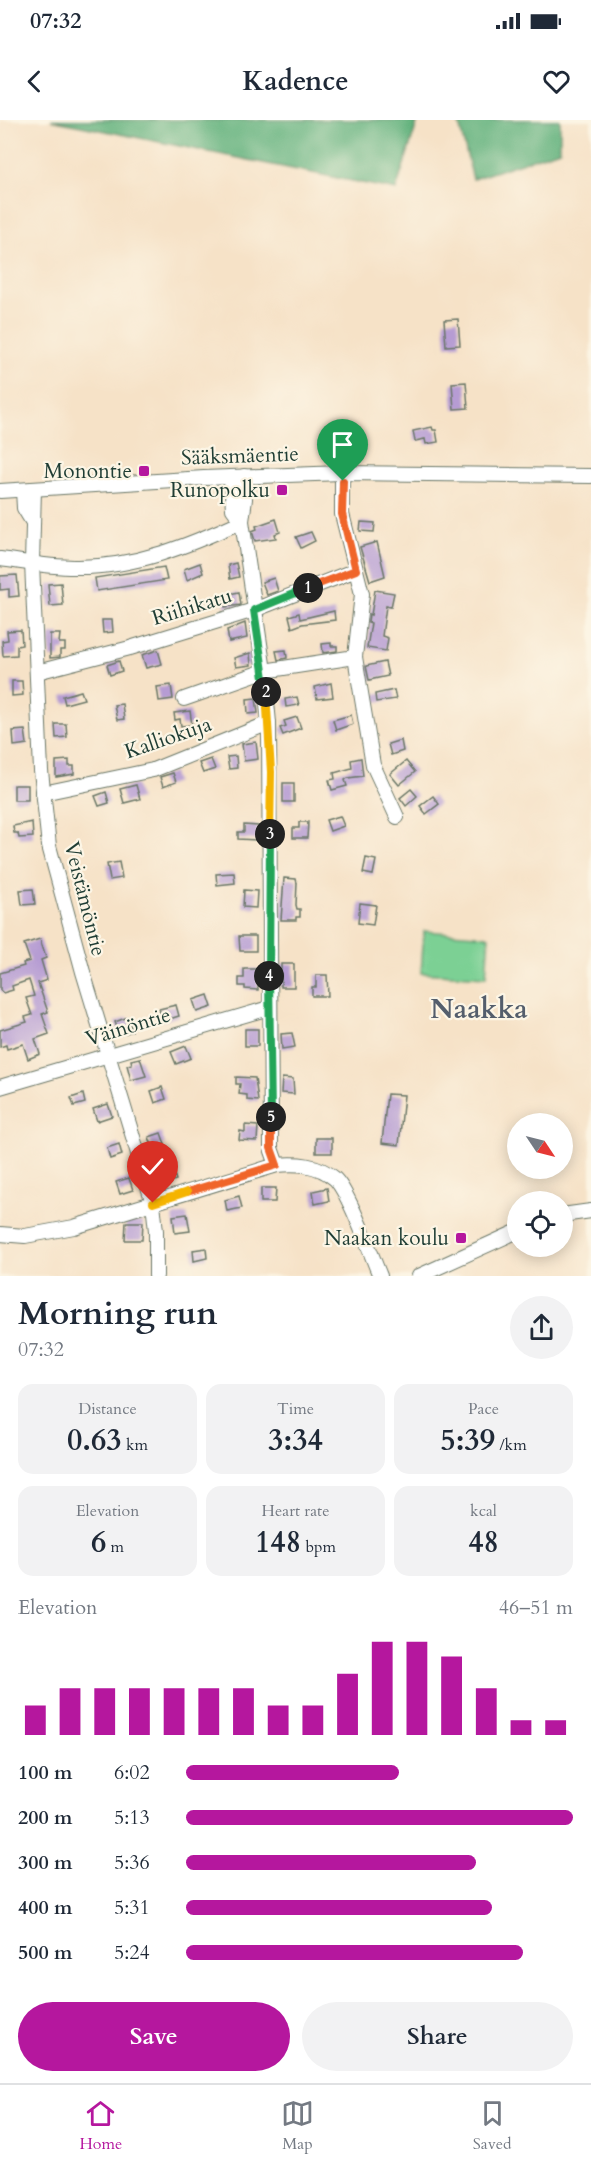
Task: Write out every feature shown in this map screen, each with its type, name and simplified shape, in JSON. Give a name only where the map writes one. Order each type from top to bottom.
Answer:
[{"type":"street","name":"Sääksmäentie","points":[[0,491],[237,476],[342,473],[591,476]]},
{"type":"street","points":[[342,473],[342,514],[362,594],[355,657],[374,765],[397,817]]},
{"type":"street","points":[[237,476],[245,499],[242,521],[264,671],[269,723],[271,1148],[277,1165]]},
{"type":"street","name":"Veistämöntie","points":[[28,489],[35,513],[32,521],[32,563],[43,793],[49,846],[82,972],[153,1203],[156,1231],[156,1276]]},
{"type":"street","points":[[0,559],[74,567],[128,562],[184,548],[242,521]]},
{"type":"street","name":"Riihikatu","points":[[37,672],[130,648],[254,610],[356,570]]},
{"type":"street","points":[[184,699],[264,671],[355,657]]},
{"type":"street","name":"Kalliokuja","points":[[43,793],[153,770],[269,723]]},
{"type":"street","name":"Väinöntie","points":[[0,1087],[269,1008]]},
{"type":"street","points":[[0,1234],[25,1236],[74,1227],[277,1165],[298,1163],[319,1168],[335,1179],[380,1276]]},
{"type":"street","points":[[573,1213],[591,1211]]},
{"type":"street","points":[[419,1276],[439,1272],[507,1237]]},
{"type":"green space","points":[[51,120],[418,120],[396,190]]},
{"type":"green space","points":[[458,120],[560,120],[560,150],[473,179]]},
{"type":"green space","points":[[424,931],[489,936],[486,977],[421,973]]},
{"type":"building","points":[[458,319],[460,345],[446,346],[444,320]]},
{"type":"building","points":[[466,382],[468,408],[454,409],[452,383]]},
{"type":"building","points":[[432,427],[436,430],[438,442],[426,444],[425,439],[415,441],[413,431]]},
{"type":"building","points":[[276,519],[280,532],[275,534],[276,538],[255,541],[252,531],[257,529],[256,526]]},
{"type":"building","points":[[361,522],[375,523],[374,532],[360,531]]},
{"type":"building","points":[[311,532],[315,541],[301,548],[296,537]]},
{"type":"building","points":[[377,542],[385,576],[370,581],[360,547]]},
{"type":"building","points":[[200,563],[203,573],[187,580],[184,569]]},
{"type":"building","points":[[236,563],[239,577],[230,579],[228,565]]},
{"type":"building","points":[[164,567],[167,580],[97,591],[95,578]]},
{"type":"building","points":[[17,575],[19,596],[9,597],[9,589],[0,590],[0,576]]},
{"type":"building","points":[[274,578],[278,591],[267,595],[262,582]]},
{"type":"building","points":[[61,583],[63,605],[50,606],[48,584]]},
{"type":"building","points":[[375,590],[394,593],[391,607],[386,606],[382,636],[388,638],[386,651],[367,648],[371,623],[368,622],[369,614],[371,615]]},
{"type":"building","points":[[239,592],[241,605],[225,607],[224,600],[230,599],[229,594]]},
{"type":"building","points":[[334,611],[335,620],[302,624],[292,628],[289,616],[299,613],[300,619]]},
{"type":"building","points":[[102,620],[112,620],[113,632],[103,633]]},
{"type":"building","points":[[245,623],[247,638],[229,642],[227,630]]},
{"type":"building","points":[[21,630],[22,645],[17,646],[17,655],[3,656],[2,641],[8,640],[7,631]]},
{"type":"building","points":[[50,634],[60,634],[59,643],[65,643],[65,650],[60,650],[60,657],[50,658]]},
{"type":"building","points":[[331,643],[331,646],[337,646],[337,651],[323,653],[322,644]]},
{"type":"building","points":[[158,650],[162,664],[146,668],[142,655]]},
{"type":"building","points":[[286,650],[287,658],[278,660],[276,651]]},
{"type":"building","points":[[250,653],[251,665],[236,667],[234,658]]},
{"type":"building","points":[[119,661],[122,671],[110,675],[107,665]]},
{"type":"building","points":[[385,662],[388,676],[369,680],[366,666]]},
{"type":"building","points":[[12,681],[22,681],[23,695],[12,696]]},
{"type":"building","points":[[331,683],[333,697],[317,699],[315,687]]},
{"type":"building","points":[[171,685],[173,699],[159,701],[157,687]]},
{"type":"building","points":[[394,690],[396,699],[376,702],[375,694]]},
{"type":"building","points":[[81,691],[84,699],[65,704],[63,696]]},
{"type":"building","points":[[297,697],[299,705],[286,707],[285,699]]},
{"type":"building","points":[[256,698],[258,713],[248,714],[247,699]]},
{"type":"building","points":[[122,704],[124,719],[117,720],[114,705]]},
{"type":"building","points":[[190,711],[192,725],[181,726],[180,719],[175,720],[174,713]]},
{"type":"building","points":[[351,715],[353,724],[336,730],[333,720]]},
{"type":"building","points":[[297,717],[301,728],[283,735],[280,728],[286,726],[284,721]]},
{"type":"building","points":[[55,724],[66,724],[67,737],[56,738]]},
{"type":"building","points":[[25,730],[27,744],[14,746],[13,731]]},
{"type":"building","points":[[401,740],[403,751],[391,755],[388,744]]},
{"type":"building","points":[[256,742],[258,759],[244,761],[242,744]]},
{"type":"building","points":[[236,756],[237,768],[229,769],[227,757]]},
{"type":"building","points":[[361,758],[363,776],[348,778],[345,780],[347,786],[332,790],[329,780],[335,779],[334,773],[352,768],[351,760]]},
{"type":"building","points":[[211,759],[215,769],[203,773],[199,763]]},
{"type":"building","points":[[69,760],[69,766],[74,766],[74,774],[56,777],[56,761]]},
{"type":"building","points":[[406,761],[415,772],[399,785],[390,774]]},
{"type":"building","points":[[173,773],[176,782],[163,787],[160,777]]},
{"type":"building","points":[[283,783],[294,783],[294,802],[283,802]]},
{"type":"building","points":[[14,785],[28,785],[28,800],[14,800]]},
{"type":"building","points":[[136,785],[140,799],[124,803],[120,789]]},
{"type":"building","points":[[411,789],[417,796],[406,806],[400,798]]},
{"type":"building","points":[[106,792],[109,803],[99,806],[95,796]]},
{"type":"building","points":[[433,796],[439,804],[426,814],[420,806]]},
{"type":"building","points":[[340,816],[344,826],[330,831],[326,820]]},
{"type":"building","points":[[32,822],[33,837],[19,838],[18,833],[14,833],[13,826]]},
{"type":"building","points":[[299,822],[308,822],[307,838],[293,838],[293,828],[299,828]]},
{"type":"building","points":[[244,825],[258,826],[257,840],[238,839],[238,832],[244,832]]},
{"type":"building","points":[[366,858],[376,860],[373,875],[363,873]]},
{"type":"building","points":[[119,862],[122,878],[110,880],[107,864]]},
{"type":"building","points":[[234,873],[235,883],[217,885],[216,874]]},
{"type":"building","points":[[284,878],[296,879],[296,905],[297,909],[300,909],[300,917],[296,917],[296,920],[281,920]]},
{"type":"building","points":[[33,889],[35,904],[22,905],[20,890]]},
{"type":"building","points":[[244,890],[257,891],[256,908],[243,907]]},
{"type":"building","points":[[360,903],[376,905],[373,925],[358,923]]},
{"type":"building","points":[[239,936],[256,936],[256,951],[240,951]]},
{"type":"building","points":[[40,939],[46,958],[41,960],[47,980],[38,983],[48,1012],[42,1014],[49,1034],[35,1039],[40,1054],[28,1059],[23,1044],[7,1049],[6,1045],[0,1047],[0,1030],[27,1022],[25,1017],[32,1015],[26,998],[34,996],[29,980],[12,986],[13,990],[3,993],[0,990],[0,973],[24,966],[23,963],[30,961],[24,944]]},
{"type":"building","points":[[281,964],[294,964],[294,987],[281,987]]},
{"type":"building","points":[[244,969],[258,969],[258,990],[239,986],[239,978],[244,978]]},
{"type":"building","points":[[316,975],[327,975],[328,996],[312,996],[312,987],[316,987]]},
{"type":"building","points":[[208,995],[212,1007],[197,1012],[193,1000]]},
{"type":"building","points":[[176,1005],[179,1016],[163,1021],[159,1009]]},
{"type":"building","points":[[128,1017],[132,1031],[120,1035],[115,1022]]},
{"type":"building","points":[[245,1029],[258,1029],[258,1046],[245,1046]]},
{"type":"building","points":[[292,1033],[295,1047],[282,1049],[281,1034]]},
{"type":"building","points":[[186,1046],[191,1058],[176,1064],[171,1052]]},
{"type":"building","points":[[140,1058],[146,1076],[131,1080],[127,1065],[132,1064],[131,1060]]},
{"type":"building","points":[[236,1077],[255,1078],[258,1101],[247,1100],[247,1095],[239,1094],[240,1084],[236,1084]]},
{"type":"building","points":[[282,1078],[293,1079],[294,1094],[281,1093]]},
{"type":"building","points":[[162,1087],[166,1099],[155,1103],[151,1091]]},
{"type":"building","points":[[83,1094],[85,1103],[74,1106],[71,1098]]},
{"type":"building","points":[[387,1094],[404,1095],[399,1145],[382,1143]]},
{"type":"building","points":[[108,1104],[112,1116],[97,1121],[93,1109]]},
{"type":"building","points":[[245,1125],[258,1126],[257,1141],[239,1140],[240,1131],[245,1132]]},
{"type":"building","points":[[161,1133],[165,1144],[153,1148],[149,1137]]},
{"type":"building","points":[[316,1138],[332,1138],[332,1153],[316,1153]]},
{"type":"building","points":[[119,1144],[122,1155],[110,1159],[107,1148]]},
{"type":"building","points":[[171,1164],[176,1180],[162,1184],[159,1174],[166,1172],[164,1166]]},
{"type":"building","points":[[129,1178],[133,1190],[120,1194],[116,1182]]},
{"type":"building","points":[[261,1188],[276,1188],[275,1202],[261,1202]]},
{"type":"building","points":[[327,1188],[329,1201],[315,1204],[313,1191]]},
{"type":"building","points":[[239,1196],[242,1208],[227,1211],[225,1200]]},
{"type":"building","points":[[187,1214],[190,1231],[175,1233],[173,1216]]},
{"type":"building","points":[[126,1222],[143,1222],[142,1240],[125,1240]]},
{"type":"building","points":[[206,1248],[207,1258],[194,1261],[193,1250]]},
{"type":"place","name":"Monontie","points":[[144,471]]},
{"type":"place","name":"Runopolku","points":[[282,490]]},
{"type":"place","name":"Naakan koulu","points":[[461,1238]]},
{"type":"district","name":"Naakka","points":[[479,1009]]},
{"type":"route","points":[[153,1203],[277,1165],[271,1148],[269,723],[264,671],[254,610],[356,570],[342,514],[343,481]]}]
